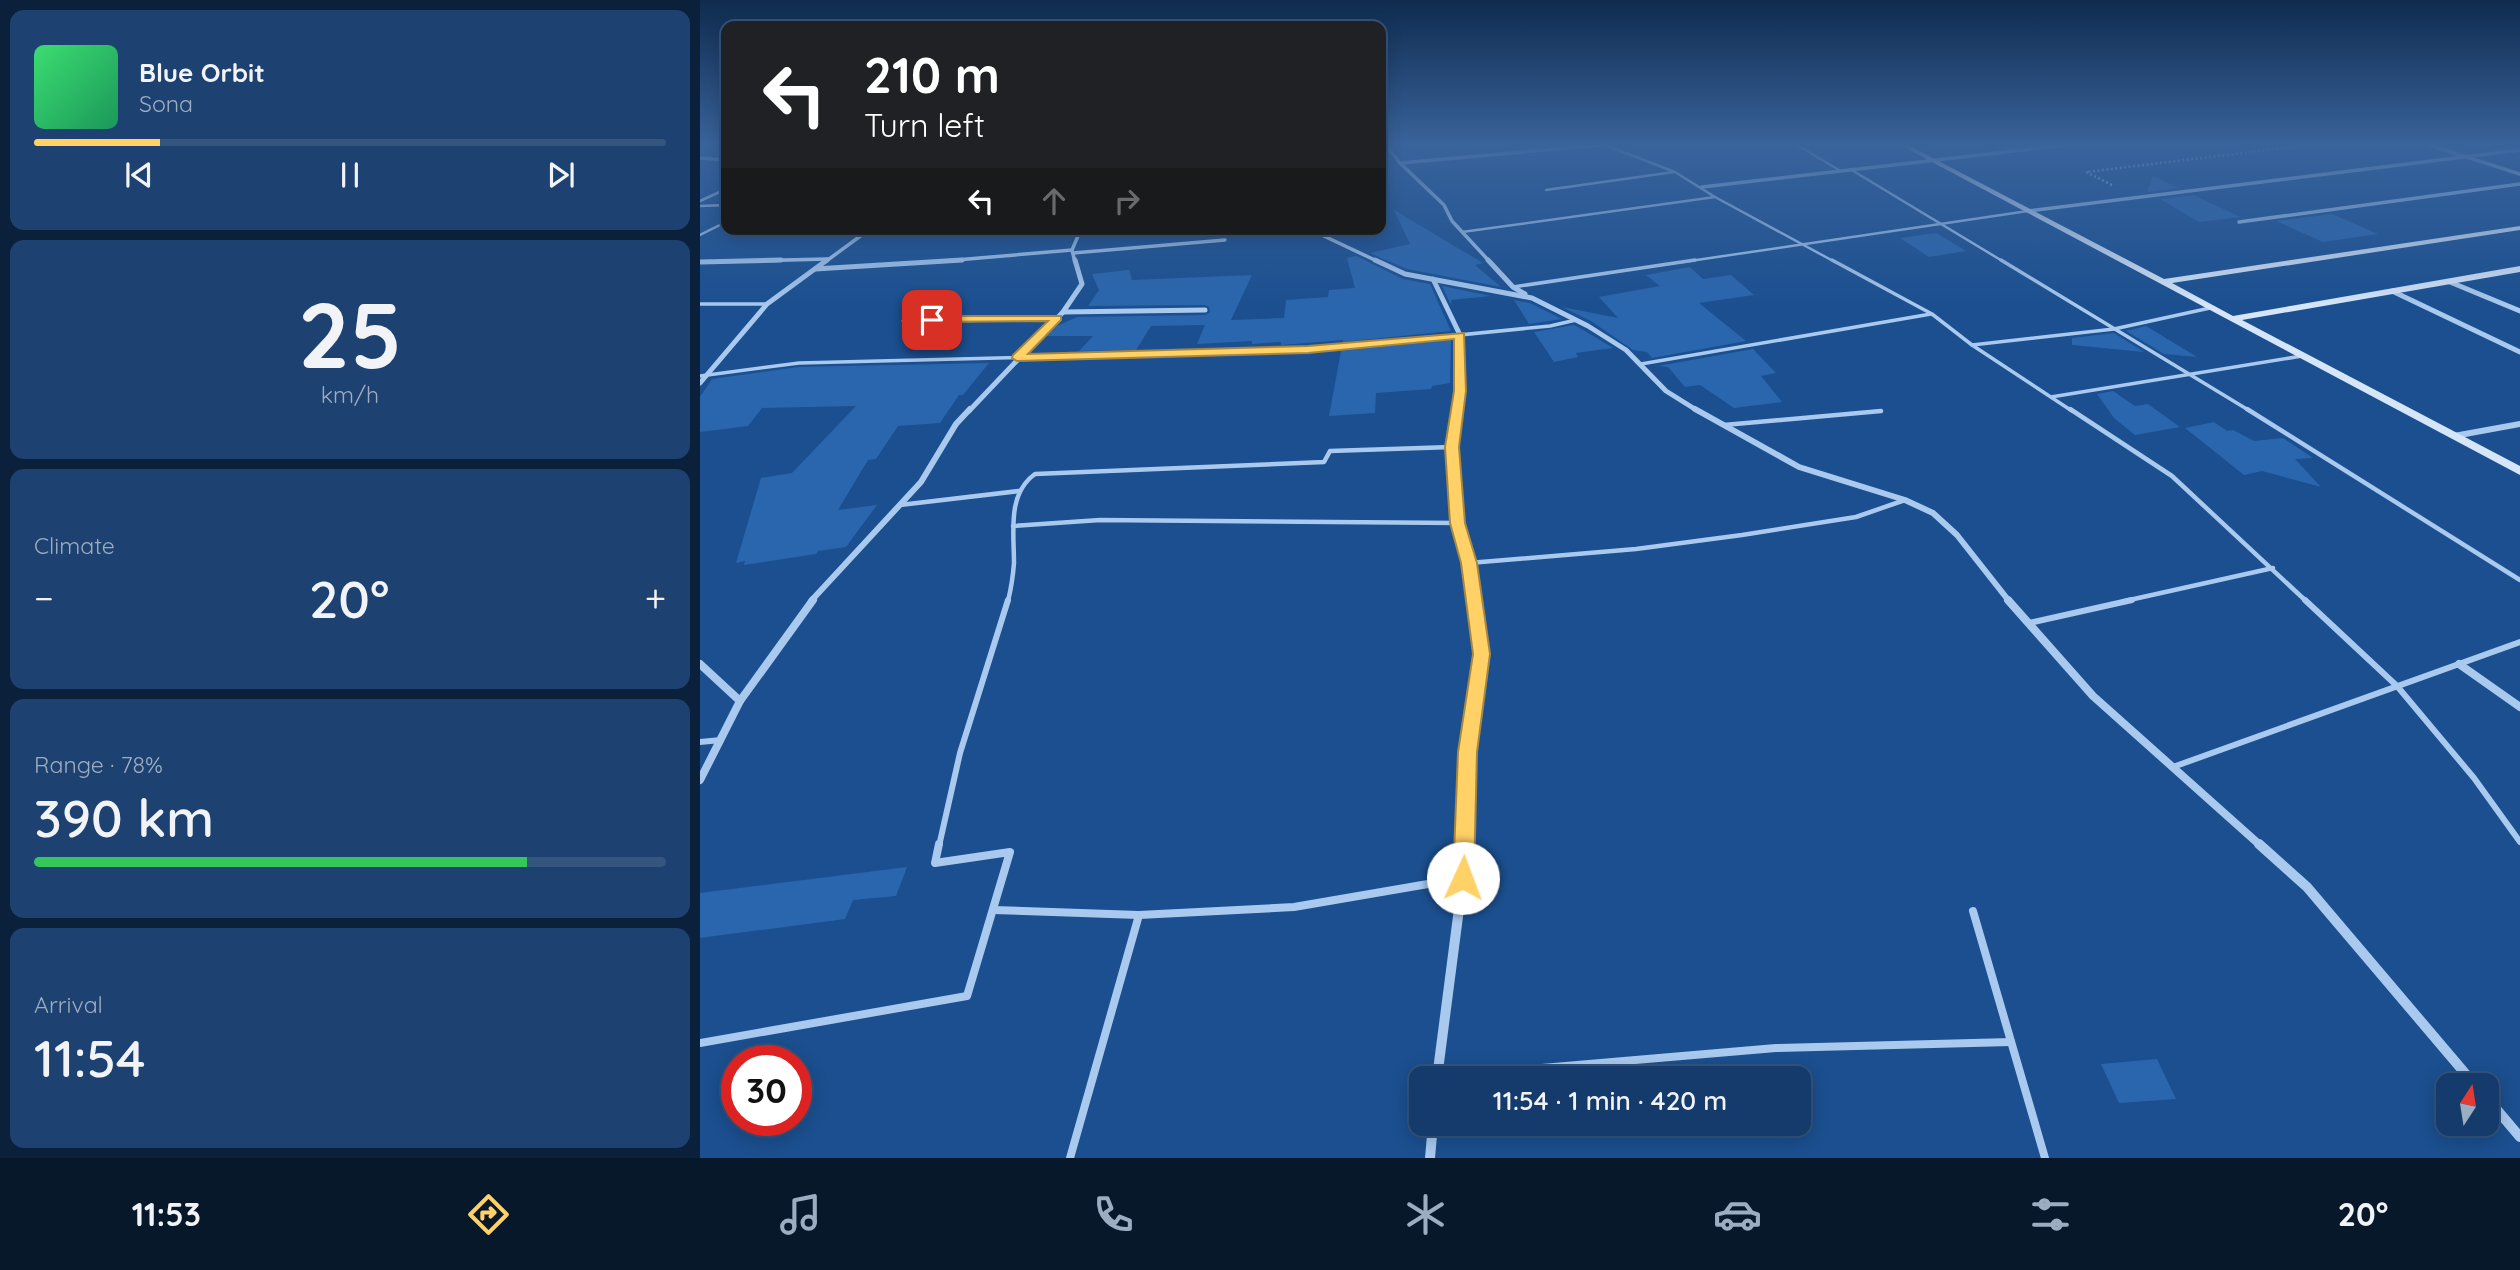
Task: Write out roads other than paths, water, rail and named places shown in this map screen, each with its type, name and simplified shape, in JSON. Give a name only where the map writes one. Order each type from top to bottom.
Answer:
[{"type":"main road","points":[[2006,199],[2520,471]]},
{"type":"main road","points":[[2162,282],[2520,228]]},
{"type":"main road","points":[[2231,319],[2520,269]]},
{"type":"street","points":[[1438,199],[1462,232],[1513,287],[1626,350],[1666,391],[1743,438],[1799,467],[1905,500],[1933,513],[1957,535],[2026,624],[2093,696],[2307,887],[2465,1073]]},
{"type":"street","points":[[2028,211],[2122,199]]},
{"type":"street","points":[[2239,222],[2409,199]]},
{"type":"street","points":[[700,383],[702,376],[766,304],[862,235]]},
{"type":"street","points":[[700,780],[740,701],[806,607],[921,482],[956,425],[1060,315],[1082,284],[1073,252],[1079,235]]},
{"type":"street","points":[[1322,235],[1405,274],[1532,298]]},
{"type":"street","points":[[815,269],[1225,240]]},
{"type":"street","points":[[700,262],[828,259]]},
{"type":"street","points":[[1433,279],[1460,335],[1460,391],[1452,447],[1458,523],[1469,563],[1481,654],[1468,752],[1463,878],[1439,1066]]},
{"type":"street","points":[[2450,282],[2520,312]]},
{"type":"street","points":[[2392,290],[2520,352]]},
{"type":"street","points":[[904,321],[1205,310]]},
{"type":"street","points":[[2453,436],[2520,424]]},
{"type":"street","points":[[700,663],[740,701]]},
{"type":"street","points":[[2459,664],[2520,707]]},
{"type":"street","points":[[2499,1113],[2520,1138]]},
{"type":"street","points":[[1430,1158],[1432,1136]]},
{"type":"lane","points":[[1462,232],[1700,199]]},
{"type":"lane","points":[[1719,199],[1932,314],[1972,345],[2172,477],[2397,686],[2473,778],[2520,842]]},
{"type":"lane","points":[[1900,199],[2192,376],[2520,580]]},
{"type":"lane","points":[[700,203],[721,205]]},
{"type":"lane","points":[[1513,287],[2028,211]]},
{"type":"lane","points":[[700,235],[721,225]]},
{"type":"lane","points":[[700,304],[766,304]]},
{"type":"lane","points":[[1972,345],[2114,329],[2210,308]]},
{"type":"lane","points":[[1641,364],[1932,314]]},
{"type":"lane","points":[[702,376],[799,363],[1308,350],[1550,326],[1576,320]]},
{"type":"lane","points":[[2051,397],[2302,356]]},
{"type":"lane","points":[[1724,425],[1881,411]]},
{"type":"lane","points":[[700,1042],[967,996],[1010,852],[935,863],[964,739],[1000,631],[1013,572],[1013,526],[1018,491],[1026,478],[1035,474],[1324,462],[1330,452],[1452,447]]},
{"type":"lane","points":[[900,505],[1018,491]]},
{"type":"lane","points":[[1469,563],[1636,549],[1742,535],[1856,517],[1905,500]]},
{"type":"lane","points":[[1013,526],[1100,520],[1178,519],[1458,523]]},
{"type":"lane","points":[[2026,624],[2273,568]]},
{"type":"lane","points":[[2173,767],[2520,642]]},
{"type":"lane","points":[[700,743],[721,740]]},
{"type":"lane","points":[[993,910],[1139,915],[1294,907],[1463,878]]},
{"type":"lane","points":[[1973,911],[2045,1158]]},
{"type":"lane","points":[[1070,1158],[1139,915]]},
{"type":"lane","points":[[1573,1066],[1776,1048],[2011,1042]]}]
